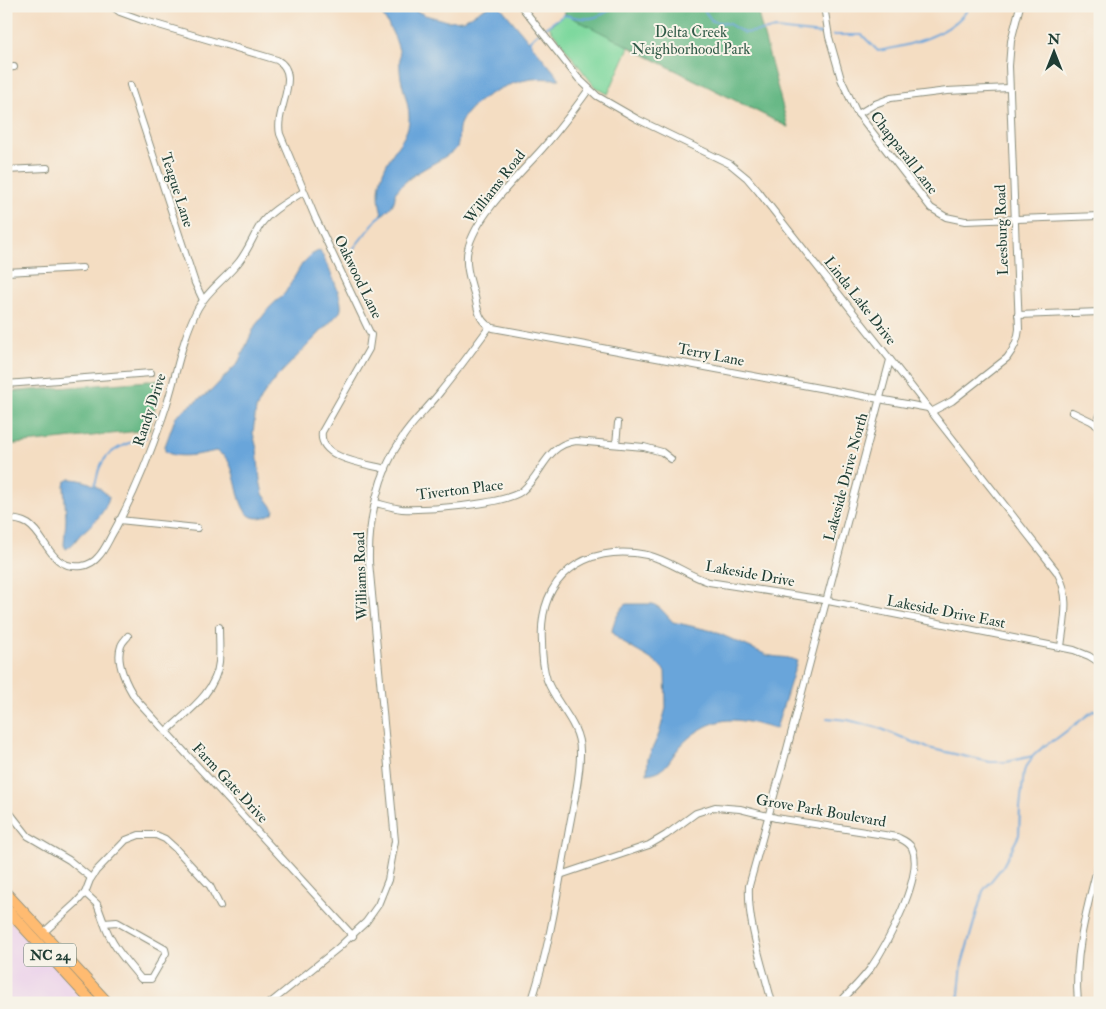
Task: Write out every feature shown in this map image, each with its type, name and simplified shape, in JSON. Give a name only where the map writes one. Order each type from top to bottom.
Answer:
[{"type":"main road","name":"NC 24","points":[[6,893],[108,1003]]},
{"type":"main road","name":"NC 24","points":[[6,908],[93,1003]]},
{"type":"street","name":"Oakwood Lane","points":[[112,6],[120,12],[142,20],[277,60],[287,69],[288,80],[279,115],[279,130],[304,192],[371,335],[369,349],[322,432],[322,442],[333,453],[357,462],[386,469]]},
{"type":"street","name":"Linda Lake Drive","points":[[521,6],[589,89],[606,102],[637,120],[718,156],[736,168],[758,191],[1062,580],[1065,588],[1066,608],[1061,647]]},
{"type":"street","name":"Chapparall Lane","points":[[824,6],[828,37],[841,79],[858,114],[924,201],[938,213],[946,218],[965,221],[1100,216]]},
{"type":"street","name":"Leesburg Road","points":[[930,410],[952,401],[1007,358],[1018,338],[1009,88],[1010,50],[1014,25],[1020,6]]},
{"type":"street","points":[[6,68],[14,67]]},
{"type":"street","name":"Teague Lane","points":[[130,85],[195,283],[204,300]]},
{"type":"street","points":[[858,114],[874,104],[890,98],[947,91],[1009,88]]},
{"type":"street","name":"Williams Road","points":[[270,1003],[353,936],[375,911],[384,893],[390,872],[394,841],[369,562],[369,535],[376,503],[386,469],[403,436],[446,385],[490,326],[483,322],[478,311],[467,261],[470,243],[489,210],[558,131],[589,89]]},
{"type":"street","points":[[6,170],[48,168]]},
{"type":"street","name":"Randy Drive","points":[[6,519],[16,519],[28,524],[36,531],[45,547],[58,560],[66,564],[86,565],[98,557],[141,475],[164,415],[187,335],[204,300],[245,255],[259,227],[268,216],[304,192]]},
{"type":"street","points":[[6,272],[82,268]]},
{"type":"street","points":[[1018,315],[1100,312]]},
{"type":"street","name":"Terry Lane","points":[[490,326],[930,410]]},
{"type":"street","name":"Lakeside Drive North","points":[[826,601],[890,360]]},
{"type":"street","points":[[6,384],[151,372]]},
{"type":"street","points":[[1072,412],[1098,426],[1100,415]]},
{"type":"street","points":[[616,444],[618,423]]},
{"type":"street","name":"Tiverton Place","points":[[376,503],[397,508],[416,509],[464,505],[507,498],[523,490],[553,451],[565,443],[576,441],[654,449],[671,459]]},
{"type":"street","points":[[119,520],[197,528]]},
{"type":"street","name":"Lakeside Drive","points":[[531,1003],[544,962],[580,752],[576,732],[550,685],[543,659],[541,628],[543,612],[547,600],[561,578],[574,566],[591,557],[606,554],[633,554],[662,560],[709,582],[826,601]]},
{"type":"street","points":[[772,1003],[751,920],[748,896],[752,874],[826,601]]},
{"type":"street","name":"Lakeside Drive East","points":[[826,601],[1061,647]]},
{"type":"street","points":[[166,732],[205,695],[214,682],[219,663],[219,627]]},
{"type":"street","name":"Farm Gate Drive","points":[[128,636],[120,649],[123,676],[136,698],[353,936]]},
{"type":"street","points":[[1061,647],[1080,652],[1100,663]]},
{"type":"street","name":"Grove Park Boulevard","points":[[560,874],[649,845],[696,813],[708,808],[726,807],[768,816],[897,837],[910,844],[913,849],[914,875],[909,894],[871,968],[839,1003]]},
{"type":"street","points":[[6,809],[28,836],[70,860],[91,878]]},
{"type":"street","points":[[43,933],[85,893],[91,878],[126,840],[139,835],[156,835],[165,839],[210,886],[220,906]]},
{"type":"street","points":[[1078,1003],[1076,972],[1078,952],[1100,856]]},
{"type":"street","points":[[85,893],[97,904],[104,923],[109,936],[124,959],[141,980],[151,979],[166,953],[166,949],[120,923],[104,923]]},
{"type":"shaded area","points":[[6,917],[71,983],[90,1003],[6,1003]]},
{"type":"green space","points":[[565,6],[788,127],[629,47],[608,94],[595,87],[549,27],[565,14]]},
{"type":"green space","name":"Delta Creek Neighborhood Park","points":[[565,6],[756,6],[788,127],[565,14]]},
{"type":"green space","points":[[162,380],[149,430],[6,445],[6,392]]},
{"type":"water","points":[[377,6],[406,6],[425,15],[447,21],[464,20],[488,6],[500,6],[560,79],[523,81],[502,88],[482,99],[473,106],[461,122],[456,149],[401,185],[395,193],[395,200],[392,206],[382,215],[379,198],[380,183],[388,161],[406,133],[409,115],[401,78],[399,50],[392,31]]},
{"type":"water","points":[[320,250],[338,291],[340,312],[277,377],[264,394],[256,409],[253,433],[257,449],[260,480],[263,494],[274,509],[273,513],[260,518],[251,516],[240,501],[231,467],[225,457],[216,451],[189,456],[170,454],[165,451],[165,446],[176,416],[211,391],[238,363],[255,326],[270,307],[285,293],[302,264],[311,255]]},
{"type":"water","points":[[70,479],[81,480],[91,484],[109,497],[105,508],[98,518],[66,549],[64,545],[66,519],[64,485]]},
{"type":"water","points":[[626,604],[653,604],[660,608],[673,622],[713,631],[767,655],[790,658],[797,661],[776,729],[737,720],[716,722],[701,729],[689,738],[663,768],[654,773],[647,774],[648,758],[659,734],[666,708],[665,671],[612,633],[616,617]]},
{"type":"waterway","points":[[543,29],[564,15],[579,18],[597,17],[615,6]]},
{"type":"waterway","points":[[701,6],[712,21],[729,24],[744,33],[776,29],[823,34]]},
{"type":"waterway","points":[[833,35],[862,35],[878,51],[890,49],[929,38],[941,32],[953,25],[970,6]]},
{"type":"waterway","points":[[530,43],[530,40],[539,32]]},
{"type":"waterway","points":[[349,254],[382,215]]},
{"type":"waterway","points":[[94,487],[100,467],[108,455],[120,447],[146,437]]},
{"type":"waterway","points":[[958,1003],[962,964],[983,891],[1003,866],[1019,835],[1024,771],[1033,756],[1044,746],[1093,711],[1100,709]]},
{"type":"waterway","points":[[827,718],[848,720],[879,728],[928,748],[990,762],[1006,762],[1033,756]]}]
